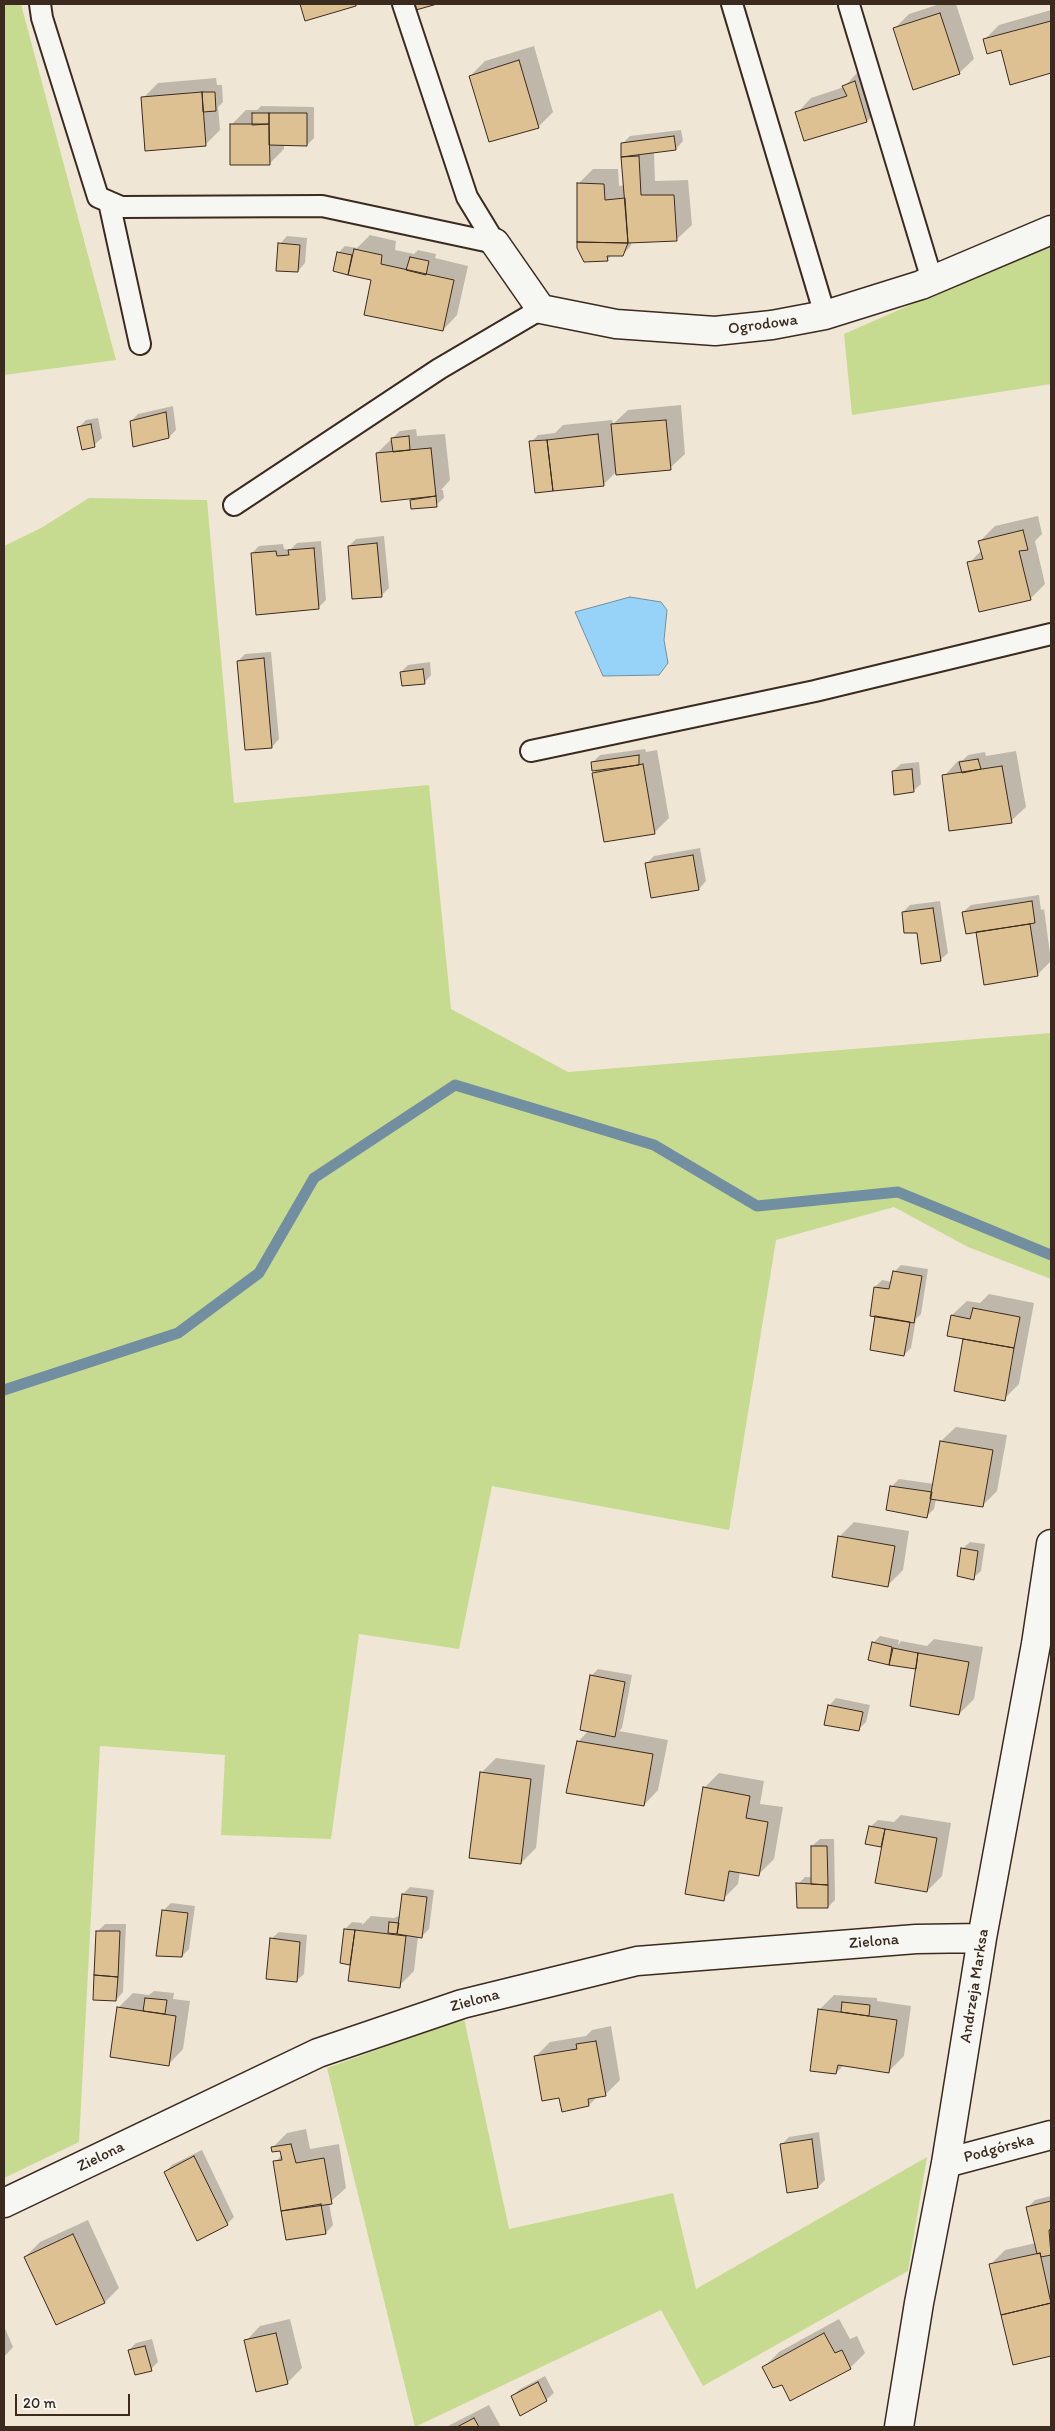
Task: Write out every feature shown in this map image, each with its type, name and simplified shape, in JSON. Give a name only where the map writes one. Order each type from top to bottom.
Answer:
[{"type":"street","name":"Ogrodowa","points":[[541,309],[616,324],[715,332],[772,325],[825,315],[932,280],[1051,230]]},
{"type":"street","points":[[495,243],[541,309]]},
{"type":"street","name":"Andrzeja Marksa","points":[[899,2427],[919,2303],[946,2163],[982,1938],[1036,1644],[1051,1544]]},
{"type":"street","name":"Zielona","points":[[4,2203],[318,2053],[462,2004],[636,1961],[916,1939],[982,1938]]},
{"type":"street","name":"Podgórska","points":[[946,2163],[1051,2135]]},
{"type":"lane","points":[[40,4],[42,18],[98,197],[120,207],[322,206],[495,243]]},
{"type":"lane","points":[[403,4],[467,197],[495,243]]},
{"type":"lane","points":[[732,4],[825,315]]},
{"type":"lane","points":[[849,5],[932,280]]},
{"type":"lane","points":[[109,202],[140,344]]},
{"type":"lane","points":[[234,505],[438,369],[541,309]]},
{"type":"lane","points":[[531,751],[815,691],[1051,634]]},
{"type":"green space","points":[[4,4],[21,4],[116,360],[4,375]]},
{"type":"green space","points":[[1051,243],[1051,384],[852,415],[844,334]]},
{"type":"green space","points":[[89,498],[207,500],[234,803],[429,785],[451,1009],[568,1072],[1051,1033],[1051,1279],[968,1247],[894,1207],[776,1240],[729,1530],[492,1486],[459,1649],[359,1634],[331,1839],[221,1835],[225,1755],[100,1746],[79,2142],[4,2178],[4,546],[41,528]]},
{"type":"green space","points":[[464,2018],[509,2229],[673,2193],[696,2289],[927,2157],[908,2271],[703,2386],[661,2310],[415,2427],[327,2068]]},
{"type":"water","points":[[630,597],[661,602],[667,610],[664,640],[668,663],[659,675],[603,676],[575,612]]},
{"type":"building","points":[[300,4],[356,4],[356,6],[305,21]]},
{"type":"building","points":[[414,4],[437,4],[416,10]]},
{"type":"building","points":[[940,13],[960,74],[913,90],[893,28]]},
{"type":"building","points":[[1051,21],[1051,73],[1010,85],[1001,50],[987,54],[983,39]]},
{"type":"building","points":[[519,60],[539,128],[489,142],[469,76]]},
{"type":"building","points":[[855,81],[867,122],[804,141],[795,112],[847,96],[842,86]]},
{"type":"building","points":[[202,92],[215,92],[216,111],[203,112]]},
{"type":"building","points":[[202,92],[206,146],[145,151],[141,97]]},
{"type":"building","points":[[252,113],[269,113],[269,124],[252,125]]},
{"type":"building","points":[[269,113],[307,113],[307,146],[269,145]]},
{"type":"building","points":[[230,124],[269,124],[270,165],[230,165]]},
{"type":"building","points":[[674,136],[676,150],[621,157],[621,143]]},
{"type":"building","points":[[639,156],[641,195],[674,195],[677,241],[628,243],[621,157]]},
{"type":"building","points":[[577,183],[604,184],[605,200],[625,198],[628,243],[577,242]]},
{"type":"building","points":[[577,242],[628,243],[623,256],[607,256],[608,261],[584,262],[577,248]]},
{"type":"building","points":[[278,243],[300,245],[298,272],[276,271]]},
{"type":"building","points":[[354,249],[382,255],[381,264],[454,280],[443,331],[364,315],[371,280],[348,275]]},
{"type":"building","points":[[337,252],[352,255],[348,275],[333,271]]},
{"type":"building","points":[[410,257],[429,261],[426,275],[406,270]]},
{"type":"building","points":[[166,412],[169,438],[133,447],[130,421]]},
{"type":"building","points":[[666,420],[671,470],[616,475],[611,424]]},
{"type":"building","points":[[91,424],[95,447],[82,450],[77,427]]},
{"type":"building","points":[[598,434],[604,486],[553,491],[547,440]]},
{"type":"building","points":[[409,436],[410,450],[393,452],[391,438]]},
{"type":"building","points":[[547,440],[553,491],[535,493],[529,441]]},
{"type":"building","points":[[431,448],[436,496],[381,502],[376,453]]},
{"type":"building","points":[[436,496],[437,507],[411,509],[410,500]]},
{"type":"building","points":[[1023,530],[1028,550],[1019,551],[1031,600],[979,612],[967,562],[983,559],[978,541]]},
{"type":"building","points":[[377,543],[382,597],[352,599],[348,546]]},
{"type":"building","points":[[314,548],[319,609],[256,615],[251,553],[276,551],[277,556],[289,555],[288,550]]},
{"type":"building","points":[[264,658],[272,748],[245,750],[237,661]]},
{"type":"building","points":[[423,669],[425,684],[402,686],[400,672]]},
{"type":"building","points":[[639,755],[639,765],[592,771],[591,762]]},
{"type":"building","points":[[978,759],[981,769],[962,773],[959,762]]},
{"type":"building","points":[[643,764],[655,834],[604,842],[592,773]]},
{"type":"building","points":[[1002,766],[1012,823],[949,831],[942,775]]},
{"type":"building","points":[[912,769],[914,792],[894,795],[892,771]]},
{"type":"building","points":[[693,855],[699,890],[651,898],[645,863]]},
{"type":"building","points":[[1032,901],[1035,923],[966,934],[962,912]]},
{"type":"building","points":[[933,908],[941,961],[921,964],[917,933],[904,933],[902,912]]},
{"type":"building","points":[[1030,924],[1038,976],[984,985],[976,932]]},
{"type":"building","points":[[893,1271],[922,1276],[914,1323],[870,1316],[874,1287],[889,1289]]},
{"type":"building","points":[[973,1308],[1020,1317],[1014,1348],[947,1336],[951,1315],[970,1319]]},
{"type":"building","points":[[875,1316],[910,1322],[904,1356],[870,1350]]},
{"type":"building","points":[[963,1339],[1014,1348],[1005,1401],[954,1391]]},
{"type":"building","points":[[940,1441],[993,1450],[983,1507],[930,1499]]},
{"type":"building","points":[[890,1486],[932,1492],[927,1518],[886,1510]]},
{"type":"building","points":[[838,1536],[895,1546],[888,1587],[832,1577]]},
{"type":"building","points":[[961,1548],[978,1551],[974,1580],[957,1576]]},
{"type":"building","points":[[872,1642],[892,1647],[889,1665],[868,1660]]},
{"type":"building","points":[[893,1648],[918,1653],[916,1669],[889,1665]]},
{"type":"building","points":[[918,1653],[969,1662],[959,1715],[910,1706]]},
{"type":"building","points":[[590,1675],[625,1682],[615,1737],[580,1730]]},
{"type":"building","points":[[828,1705],[863,1712],[859,1731],[824,1725]]},
{"type":"building","points":[[577,1741],[653,1754],[644,1806],[566,1793]]},
{"type":"building","points":[[480,1772],[531,1779],[521,1864],[469,1858]]},
{"type":"building","points":[[703,1787],[750,1796],[746,1818],[768,1822],[759,1876],[729,1871],[724,1901],[685,1894]]},
{"type":"building","points":[[869,1826],[885,1829],[881,1847],[865,1844]]},
{"type":"building","points":[[885,1829],[937,1838],[927,1892],[875,1883]]},
{"type":"building","points":[[811,1846],[827,1846],[828,1885],[811,1884]]},
{"type":"building","points":[[796,1883],[828,1885],[828,1908],[797,1908]]},
{"type":"building","points":[[402,1894],[427,1897],[422,1938],[397,1934]]},
{"type":"building","points":[[162,1910],[188,1913],[182,1957],[156,1956]]},
{"type":"building","points":[[389,1922],[399,1923],[397,1934],[388,1933]]},
{"type":"building","points":[[344,1929],[355,1930],[350,1965],[340,1963]]},
{"type":"building","points":[[355,1930],[406,1936],[400,1988],[348,1981]]},
{"type":"building","points":[[96,1931],[120,1931],[118,1977],[94,1975]]},
{"type":"building","points":[[270,1938],[300,1942],[297,1982],[266,1979]]},
{"type":"building","points":[[94,1975],[118,1977],[116,2001],[93,2000]]},
{"type":"building","points":[[145,1998],[167,2000],[165,2014],[143,2011]]},
{"type":"building","points":[[842,2002],[870,2005],[869,2016],[841,2012]]},
{"type":"building","points":[[117,2007],[176,2016],[169,2066],[110,2057]]},
{"type":"building","points":[[818,2009],[897,2020],[889,2073],[838,2065],[836,2074],[810,2071]]},
{"type":"building","points":[[596,2041],[606,2096],[588,2099],[589,2106],[562,2112],[559,2098],[542,2101],[534,2056],[577,2049],[576,2044]]},
{"type":"building","points":[[812,2139],[818,2188],[787,2193],[780,2144]]},
{"type":"building","points":[[291,2144],[296,2163],[324,2158],[332,2204],[281,2211],[273,2161],[282,2160],[280,2151],[272,2152],[271,2147]]},
{"type":"building","points":[[194,2156],[228,2225],[197,2241],[164,2172]]},
{"type":"building","points":[[1051,2201],[1051,2229],[1049,2230],[1051,2255],[1041,2257],[1040,2253],[1037,2254],[1026,2207]]},
{"type":"building","points":[[321,2204],[326,2234],[286,2240],[281,2211]]},
{"type":"building","points":[[73,2234],[105,2303],[56,2325],[24,2257]]},
{"type":"building","points":[[1040,2253],[1051,2303],[1001,2315],[989,2264]]},
{"type":"building","points":[[1051,2303],[1051,2356],[1013,2365],[1001,2315]]},
{"type":"building","points":[[276,2333],[288,2384],[256,2392],[244,2340]]},
{"type":"building","points":[[824,2333],[835,2353],[842,2350],[851,2369],[790,2401],[782,2385],[773,2388],[762,2367]]},
{"type":"building","points":[[145,2346],[152,2371],[135,2375],[128,2350]]},
{"type":"building","points":[[538,2382],[547,2401],[520,2416],[511,2396]]},
{"type":"building","points":[[474,2418],[479,2427],[457,2427]]},
{"type":"waterway","points":[[4,1390],[178,1333],[259,1273],[314,1178],[455,1085],[654,1145],[757,1206],[898,1192],[1051,1255]]}]
